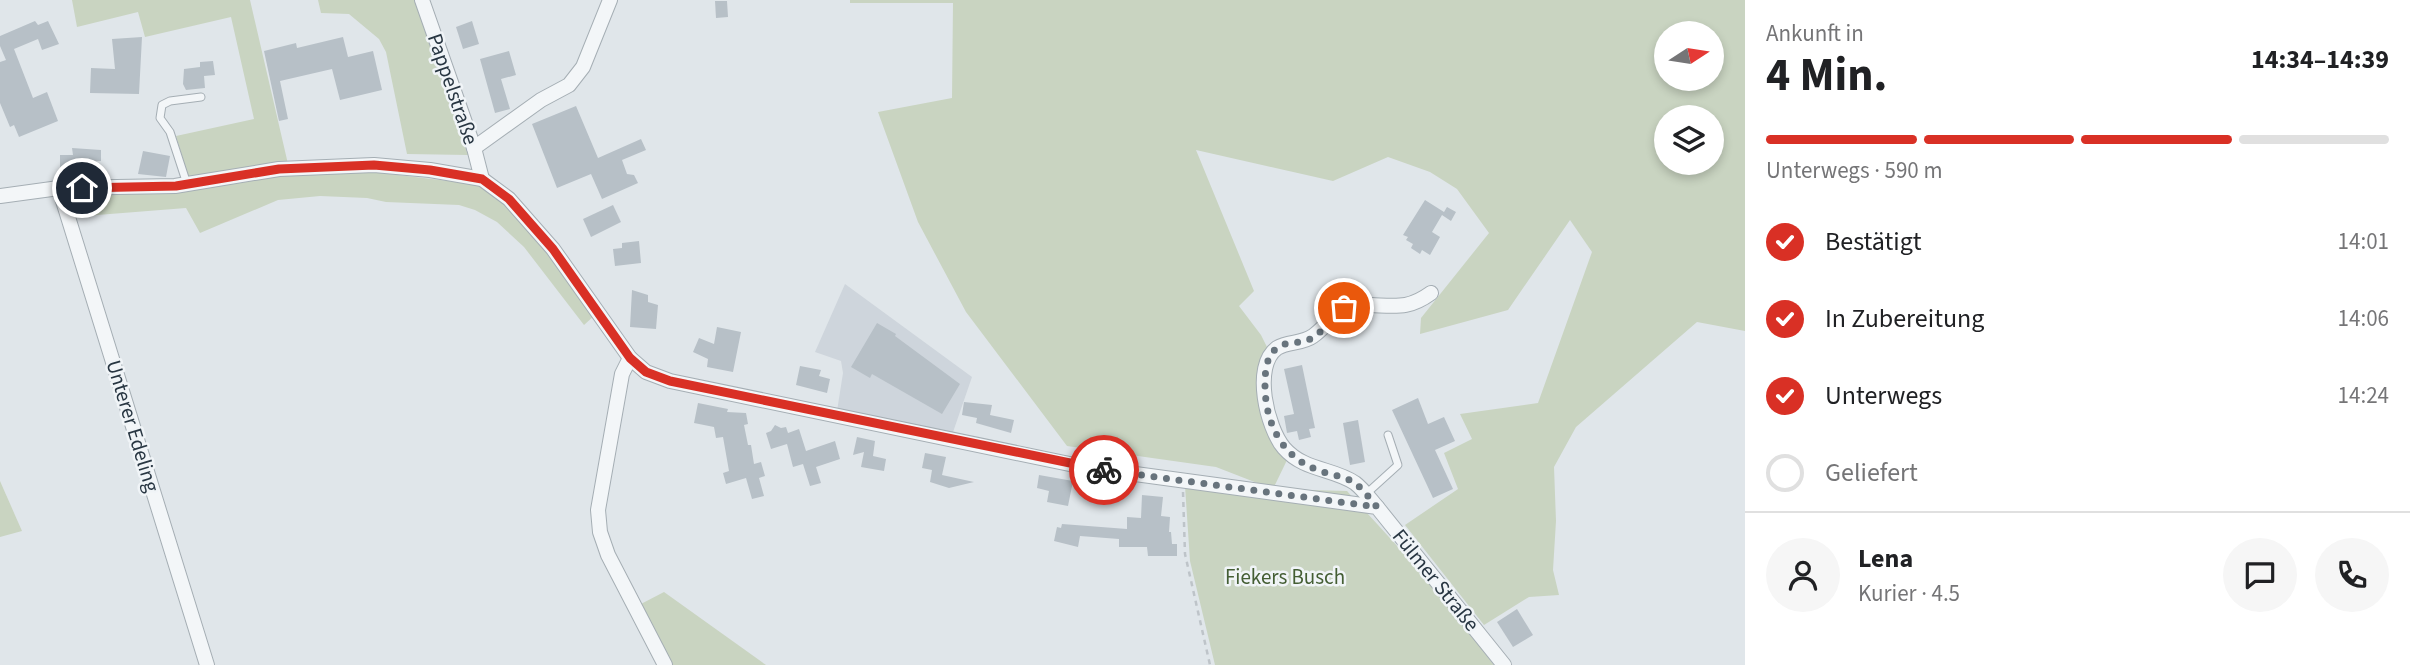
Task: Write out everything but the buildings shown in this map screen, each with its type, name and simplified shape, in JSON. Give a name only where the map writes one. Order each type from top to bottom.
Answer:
[{"type":"street","name":"Pappelstraße","points":[[422,0],[474,148],[482,179]]},
{"type":"street","points":[[474,148],[541,100],[569,85],[583,67],[610,0]]},
{"type":"street","points":[[0,196],[59,188],[187,184],[279,169],[374,165],[430,170],[482,179],[509,199],[553,249],[630,358],[646,372],[670,381],[1084,467],[1377,507]]},
{"type":"street","name":"Unterer Edeling","points":[[59,188],[207,665]]},
{"type":"street","name":"Fülmer Straße","points":[[1431,293],[1417,303],[1400,307],[1356,304],[1344,308],[1308,340],[1288,343],[1276,349],[1268,361],[1265,386],[1269,418],[1285,450],[1314,469],[1343,477],[1356,484],[1366,494],[1504,665]]},
{"type":"street","points":[[630,358],[622,374],[598,510],[600,532],[608,555],[665,665]]},
{"type":"lane","points":[[187,184],[170,132],[160,118],[160,112],[162,105],[170,101],[201,97]]},
{"type":"lane","points":[[1366,494],[1398,466],[1388,436]]},
{"type":"path","points":[[1182,482],[1185,554],[1210,665]]},
{"type":"shaded area","points":[[845,284],[972,377],[952,435],[837,411],[843,373],[841,361],[815,352]]},
{"type":"green space","points":[[72,0],[250,0],[288,164],[201,179],[188,176],[176,136],[254,119],[231,17],[145,37],[138,12],[77,27]]},
{"type":"green space","points":[[318,0],[416,0],[468,155],[407,154],[386,52],[379,39],[349,14],[321,13]]},
{"type":"green space","name":"Fiekers Busch","points":[[850,0],[1745,0],[1745,331],[1697,322],[1576,427],[1554,467],[1556,521],[1553,570],[1559,595],[1529,597],[1484,625],[1405,525],[1458,489],[1444,453],[1472,439],[1460,414],[1538,403],[1592,252],[1570,220],[1508,310],[1420,334],[1421,318],[1489,233],[1457,189],[1430,172],[1388,157],[1333,181],[1196,150],[1254,291],[1239,306],[1268,349],[1261,364],[1288,458],[1273,489],[1347,491],[1430,582],[1494,665],[1215,665],[1190,561],[1185,486],[1270,488],[1216,467],[1067,446],[966,312],[918,222],[878,112],[952,98],[953,3],[850,3]]},
{"type":"green space","points":[[373,172],[482,185],[507,204],[551,254],[595,315],[584,325],[524,247],[497,222],[459,205],[320,196],[278,200],[200,233],[186,208],[72,217],[71,191],[278,175]]},
{"type":"green space","points":[[0,481],[22,531],[0,537]]},
{"type":"green space","points":[[664,592],[766,665],[670,665],[639,605]]},
{"type":"way so far","points":[[1104,470],[1377,507],[1356,484],[1343,477],[1314,469],[1285,450],[1269,418],[1265,396],[1268,361],[1276,349],[1288,343],[1308,340],[1344,308]]},
{"type":"route","points":[[82,188],[176,186],[279,169],[374,165],[430,170],[482,179],[509,199],[553,249],[630,358],[646,372],[670,381],[1104,470]]}]
